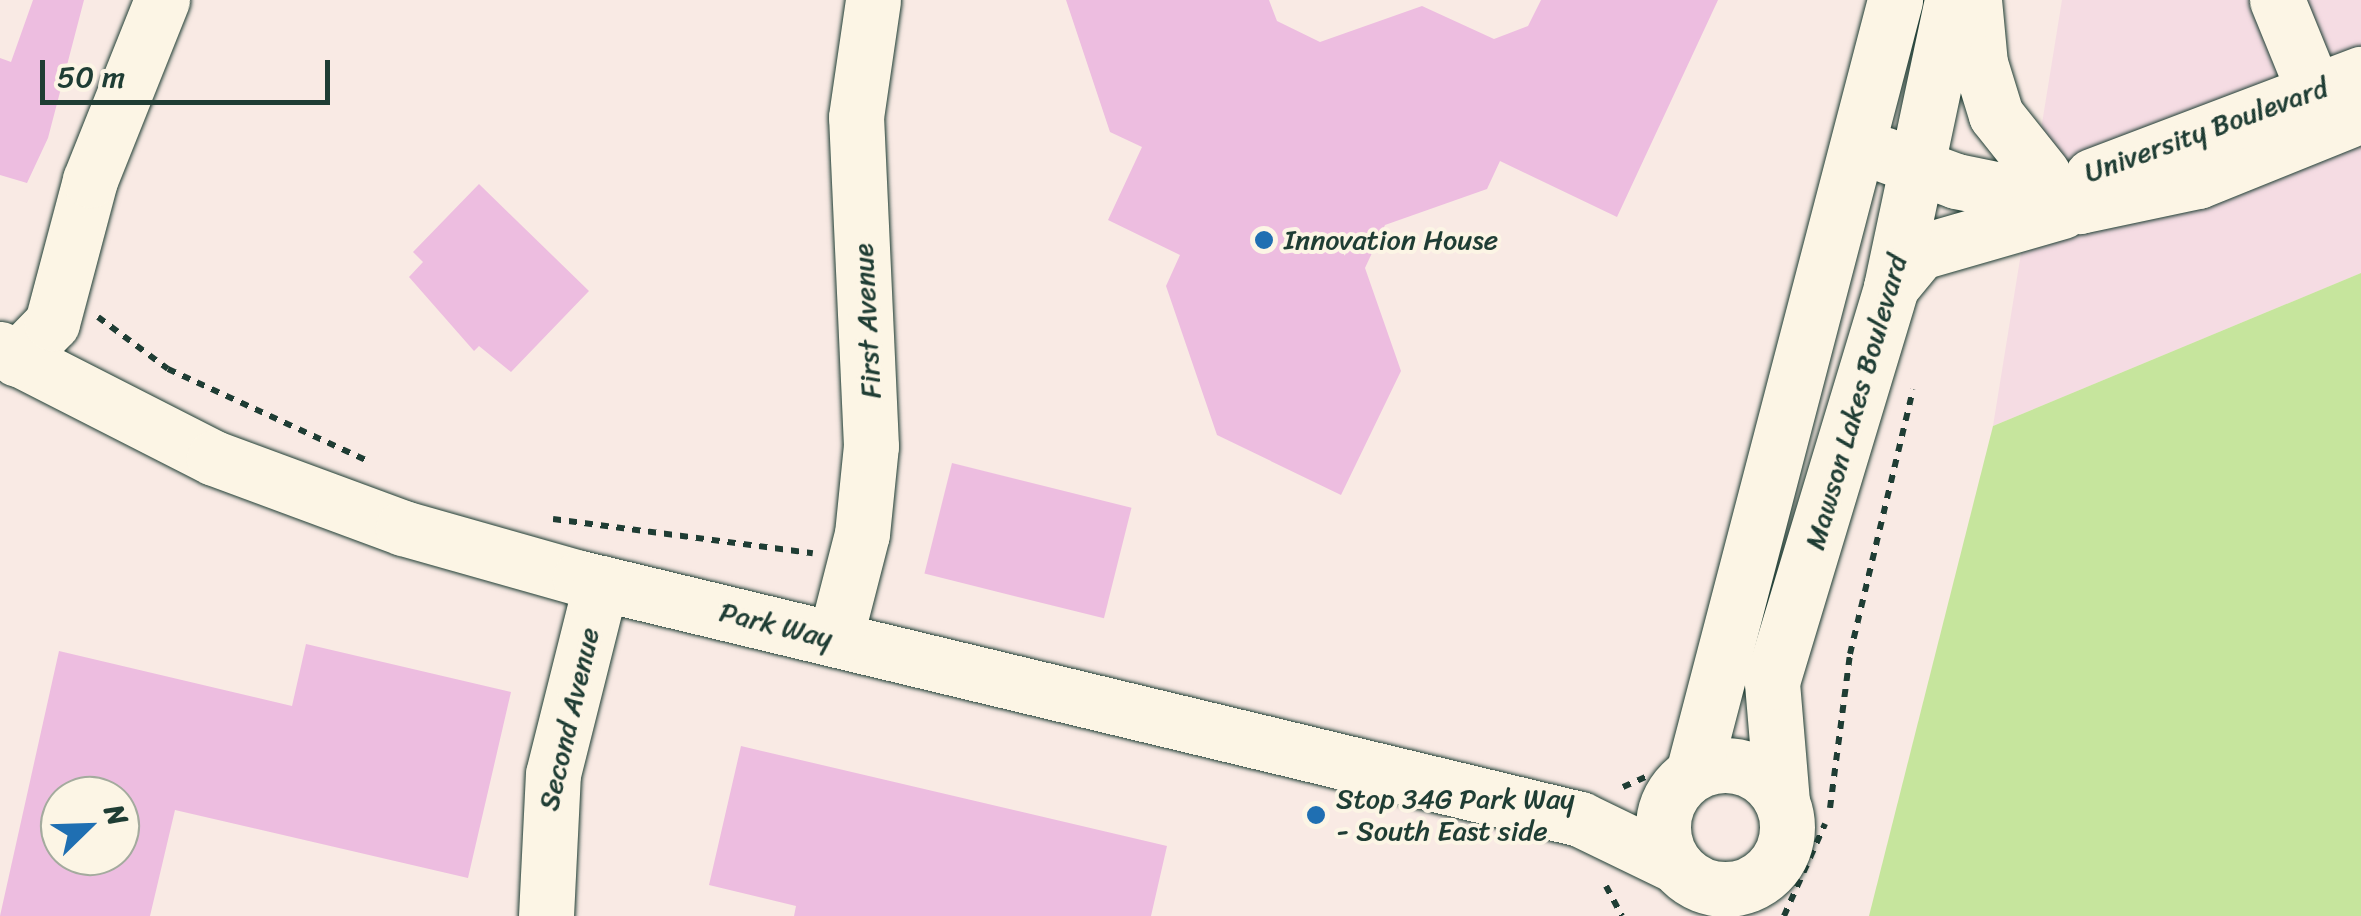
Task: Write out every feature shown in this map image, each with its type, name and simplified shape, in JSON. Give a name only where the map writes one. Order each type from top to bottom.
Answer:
[{"type":"street","points":[[9,354],[25,288],[90,180],[162,0]]},
{"type":"street","name":"First Avenue","points":[[835,639],[862,534],[871,446],[872,336],[856,144],[859,64],[873,0]]},
{"type":"street","points":[[1580,819],[1685,780],[1735,765],[1755,772],[1782,802],[1786,841],[1768,902],[1728,890],[1682,887],[1662,826],[1685,780],[1860,147],[1896,0]]},
{"type":"street","name":"Mawson Lakes Boulevard","points":[[1782,802],[1772,682],[1891,286],[1952,0]]},
{"type":"street","points":[[1891,286],[1920,252],[2061,190],[1996,115],[1980,63],[1974,0]]},
{"type":"street","points":[[2277,0],[2346,94]]},
{"type":"street","name":"University Boulevard","points":[[1860,147],[1975,186],[2061,190],[2198,181],[2346,94]]},
{"type":"street","name":"Park Way","points":[[9,354],[302,493],[600,582],[1580,819],[1682,887]]},
{"type":"street","name":"Second Avenue","points":[[546,916],[553,774],[600,582]]},
{"type":"path","points":[[78,308],[168,369],[375,465]]},
{"type":"path","points":[[1768,902],[1833,797],[1850,654],[1915,380]]},
{"type":"path","points":[[543,518],[827,554]]},
{"type":"shaded area","points":[[2062,0],[2361,0],[2361,273],[1993,426]]},
{"type":"green space","points":[[2361,273],[2361,916],[1869,916],[1993,426]]},
{"type":"building","points":[[33,0],[84,0],[48,138],[27,183],[0,175],[0,58],[11,62]]},
{"type":"building","name":"Innovation House","points":[[1066,0],[1269,0],[1277,21],[1320,42],[1422,6],[1494,39],[1528,26],[1541,0],[1718,0],[1617,217],[1500,161],[1487,189],[1385,225],[1365,268],[1401,371],[1341,495],[1217,435],[1166,286],[1180,255],[1108,220],[1142,147],[1110,132]]},
{"type":"building","points":[[479,184],[589,291],[511,372],[479,346],[474,351],[409,277],[423,262],[413,252]]},
{"type":"building","points":[[952,463],[1132,508],[1104,618],[924,574]]},
{"type":"building","points":[[306,644],[511,692],[468,878],[175,810],[150,916],[0,916],[59,651],[292,706]]},
{"type":"building","points":[[741,746],[1167,846],[1151,916],[794,916],[796,906],[709,885]]},
{"type":"place","name":"Innovation House","points":[[1264,240]]},
{"type":"place","name":"Stop 34G Park Way - South East side","points":[[1316,815]]}]
